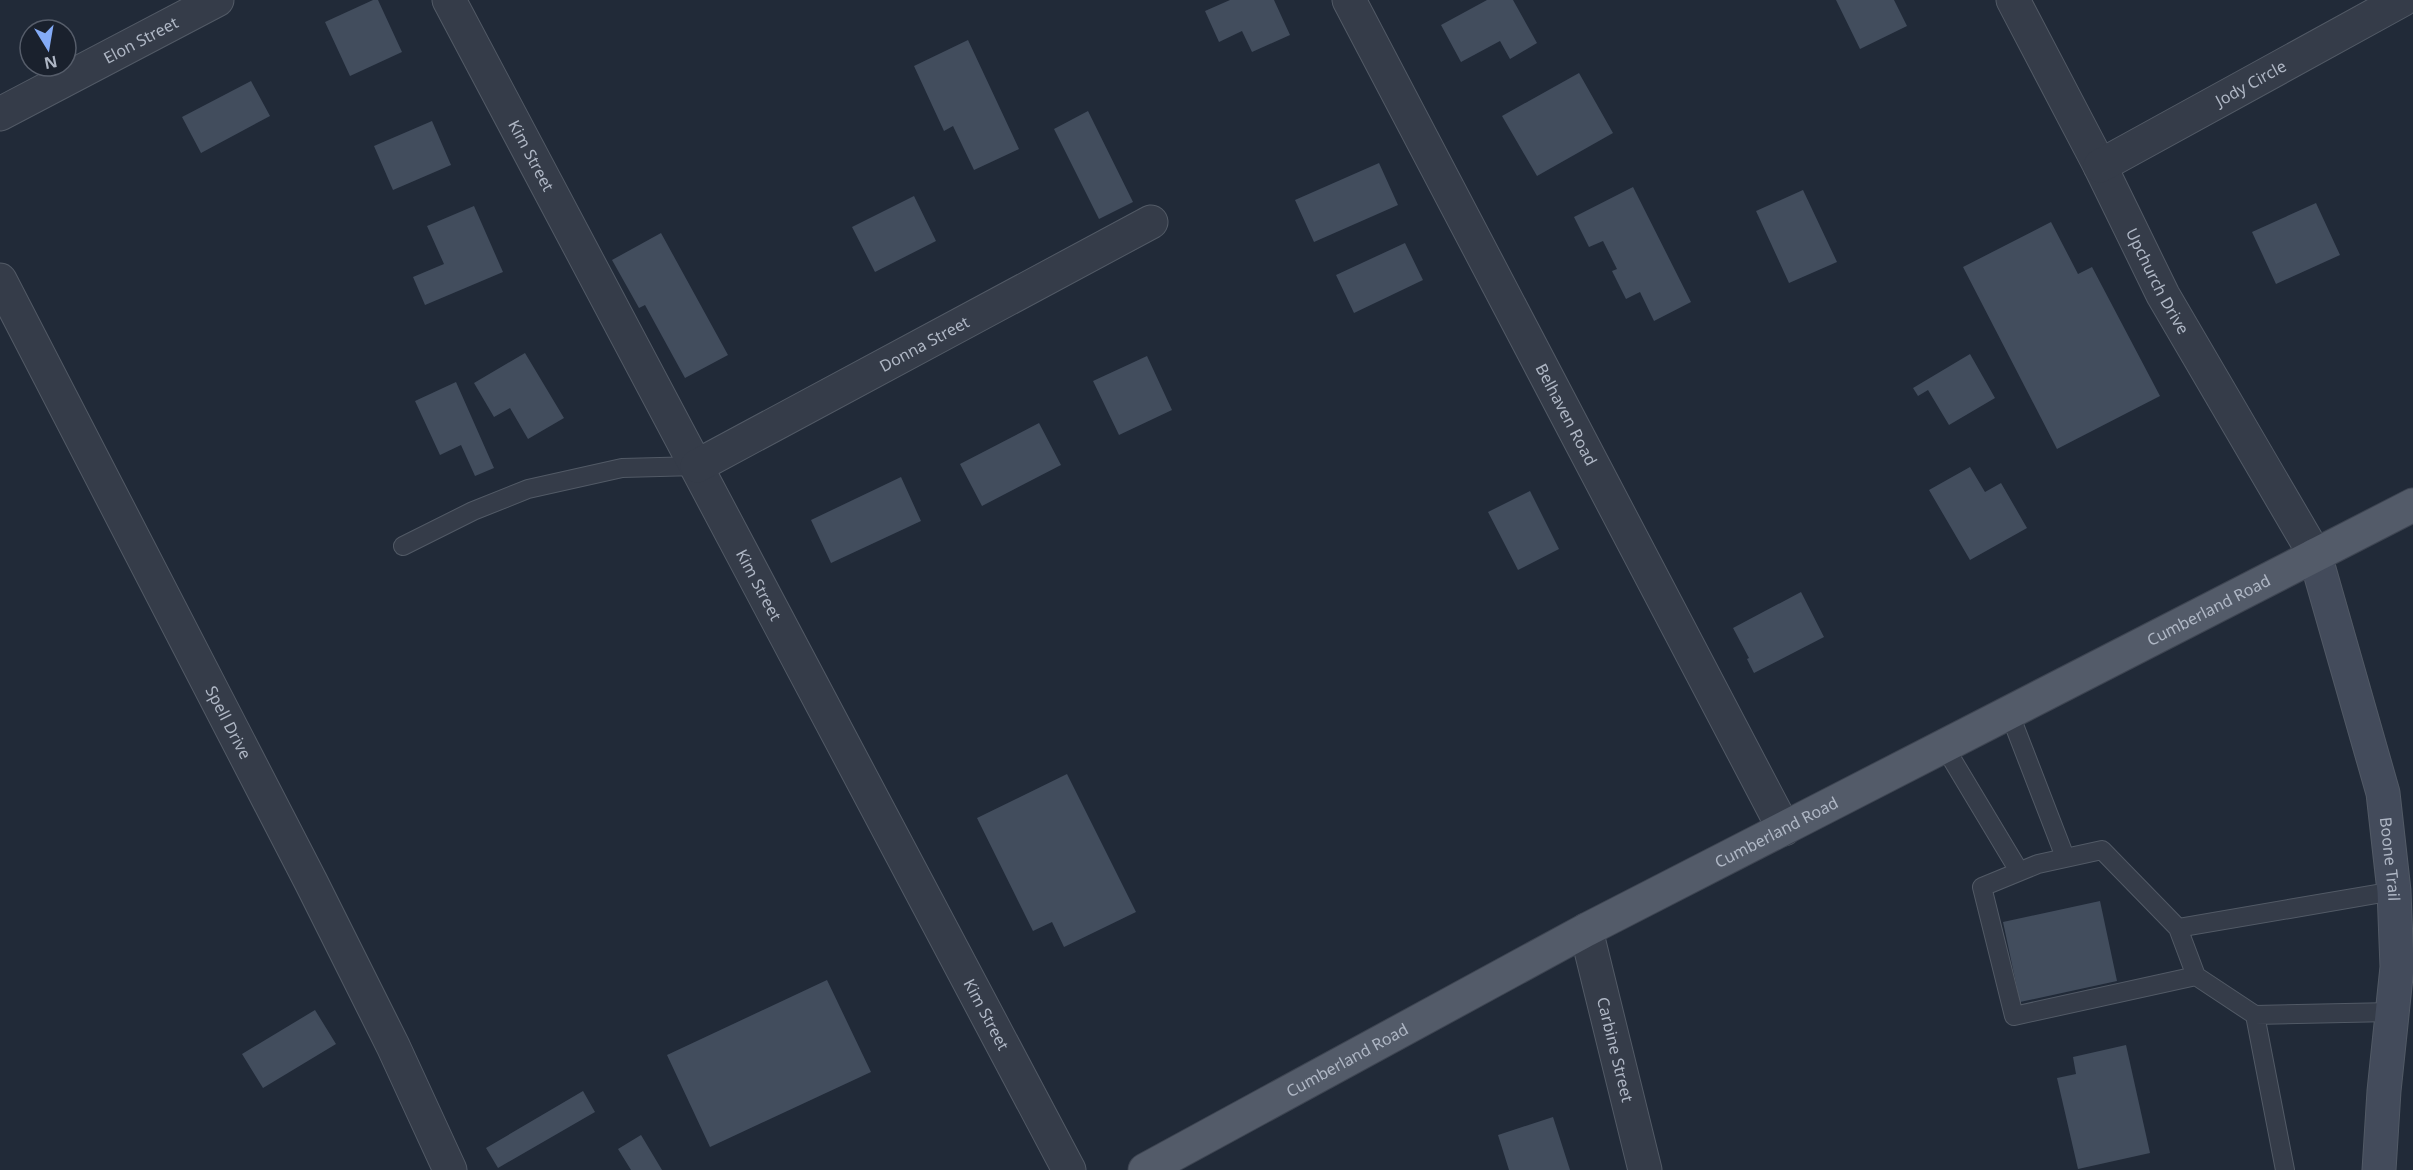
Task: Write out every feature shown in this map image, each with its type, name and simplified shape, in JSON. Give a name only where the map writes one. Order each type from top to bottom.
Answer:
[{"type":"main road","name":"Cumberland Road","points":[[1156,1167],[1587,930],[2413,505]]},
{"type":"street","name":"Elon Street","points":[[0,114],[217,0]]},
{"type":"street","name":"Kim Street","points":[[449,0],[1069,1170]]},
{"type":"street","name":"Belhaven Road","points":[[1349,0],[1784,829]]},
{"type":"street","name":"Upchurch Drive","points":[[2013,0],[2100,166],[2163,295],[2315,555]]},
{"type":"street","name":"Jody Circle","points":[[2100,166],[2402,0]]},
{"type":"street","name":"Donna Street","points":[[697,466],[1151,222]]},
{"type":"street","name":"Spell Drive","points":[[0,280],[311,882],[393,1046],[450,1170]]},
{"type":"street","name":"Boone Trail","points":[[2315,555],[2383,793],[2394,891],[2397,967],[2384,1090],[2379,1170]]},
{"type":"street","name":"Carbine Street","points":[[1587,930],[1645,1170]]},
{"type":"lane","points":[[403,546],[473,511],[528,489],[622,468],[697,466]]},
{"type":"lane","points":[[2009,712],[2066,857]]},
{"type":"lane","points":[[1944,746],[2019,871]]},
{"type":"lane","points":[[2196,976],[2014,1016],[1982,887],[2019,871],[2066,857],[2102,850],[2178,928],[2196,976],[2255,1015],[2392,1012]]},
{"type":"lane","points":[[2178,928],[2394,891]]},
{"type":"lane","points":[[2255,1015],[2284,1170]]},
{"type":"building","points":[[373,0],[378,0],[402,52],[350,76],[325,22]]},
{"type":"building","points":[[1230,0],[1274,0],[1290,35],[1252,52],[1242,31],[1219,42],[1205,11]]},
{"type":"building","points":[[1487,0],[1513,0],[1537,43],[1510,59],[1500,41],[1461,62],[1441,25]]},
{"type":"building","points":[[1836,0],[1894,0],[1907,26],[1860,49]]},
{"type":"building","points":[[968,40],[1019,149],[974,170],[953,126],[944,131],[914,66]]},
{"type":"building","points":[[1579,73],[1613,133],[1537,176],[1502,116]]},
{"type":"building","points":[[251,81],[270,116],[201,153],[182,117]]},
{"type":"building","points":[[1088,111],[1133,202],[1099,219],[1054,129]]},
{"type":"building","points":[[432,121],[451,165],[393,190],[374,146]]},
{"type":"building","points":[[1379,163],[1398,205],[1314,242],[1295,200]]},
{"type":"building","points":[[1633,187],[1691,302],[1654,321],[1640,292],[1626,299],[1612,271],[1617,269],[1603,241],[1589,247],[1574,217]]},
{"type":"building","points":[[1803,190],[1837,262],[1789,283],[1756,211]]},
{"type":"building","points":[[914,196],[936,241],[875,272],[852,227]]},
{"type":"building","points":[[2316,203],[2340,255],[2276,284],[2252,232]]},
{"type":"building","points":[[474,206],[503,272],[425,305],[413,277],[444,264],[427,226]]},
{"type":"building","points":[[2051,222],[2078,274],[2092,267],[2160,396],[2057,449],[1963,267]]},
{"type":"building","points":[[661,233],[728,355],[685,378],[645,305],[639,308],[612,260]]},
{"type":"building","points":[[1405,243],[1423,280],[1354,313],[1336,275]]},
{"type":"building","points":[[525,353],[564,418],[528,439],[510,408],[494,417],[474,383]]},
{"type":"building","points":[[1970,354],[1995,398],[1949,425],[1928,390],[1918,396],[1913,388]]},
{"type":"building","points":[[1147,356],[1172,410],[1119,435],[1093,381]]},
{"type":"building","points":[[456,382],[494,468],[475,476],[461,445],[440,455],[415,401]]},
{"type":"building","points":[[1039,423],[1061,465],[982,506],[960,464]]},
{"type":"building","points":[[1970,467],[1985,492],[2001,483],[2027,528],[1970,560],[1929,490]]},
{"type":"building","points":[[901,477],[921,521],[831,563],[811,520]]},
{"type":"building","points":[[1530,491],[1559,549],[1518,570],[1488,512]]},
{"type":"building","points":[[1801,592],[1824,637],[1754,673],[1747,659],[1749,658],[1733,628]]},
{"type":"building","points":[[1067,774],[1136,912],[1064,947],[1052,922],[1033,931],[977,818]]},
{"type":"building","points":[[2100,901],[2117,981],[2020,1002],[2003,922]]},
{"type":"building","points":[[827,980],[871,1072],[710,1147],[667,1055]]},
{"type":"building","points":[[315,1010],[336,1044],[263,1088],[242,1054]]},
{"type":"building","points":[[2126,1045],[2150,1153],[2078,1169],[2057,1078],[2076,1074],[2073,1057]]},
{"type":"building","points":[[583,1091],[595,1112],[498,1168],[486,1148]]},
{"type":"building","points":[[1553,1117],[1570,1170],[1509,1170],[1498,1135]]},
{"type":"building","points":[[641,1135],[662,1170],[631,1170],[618,1149]]}]
